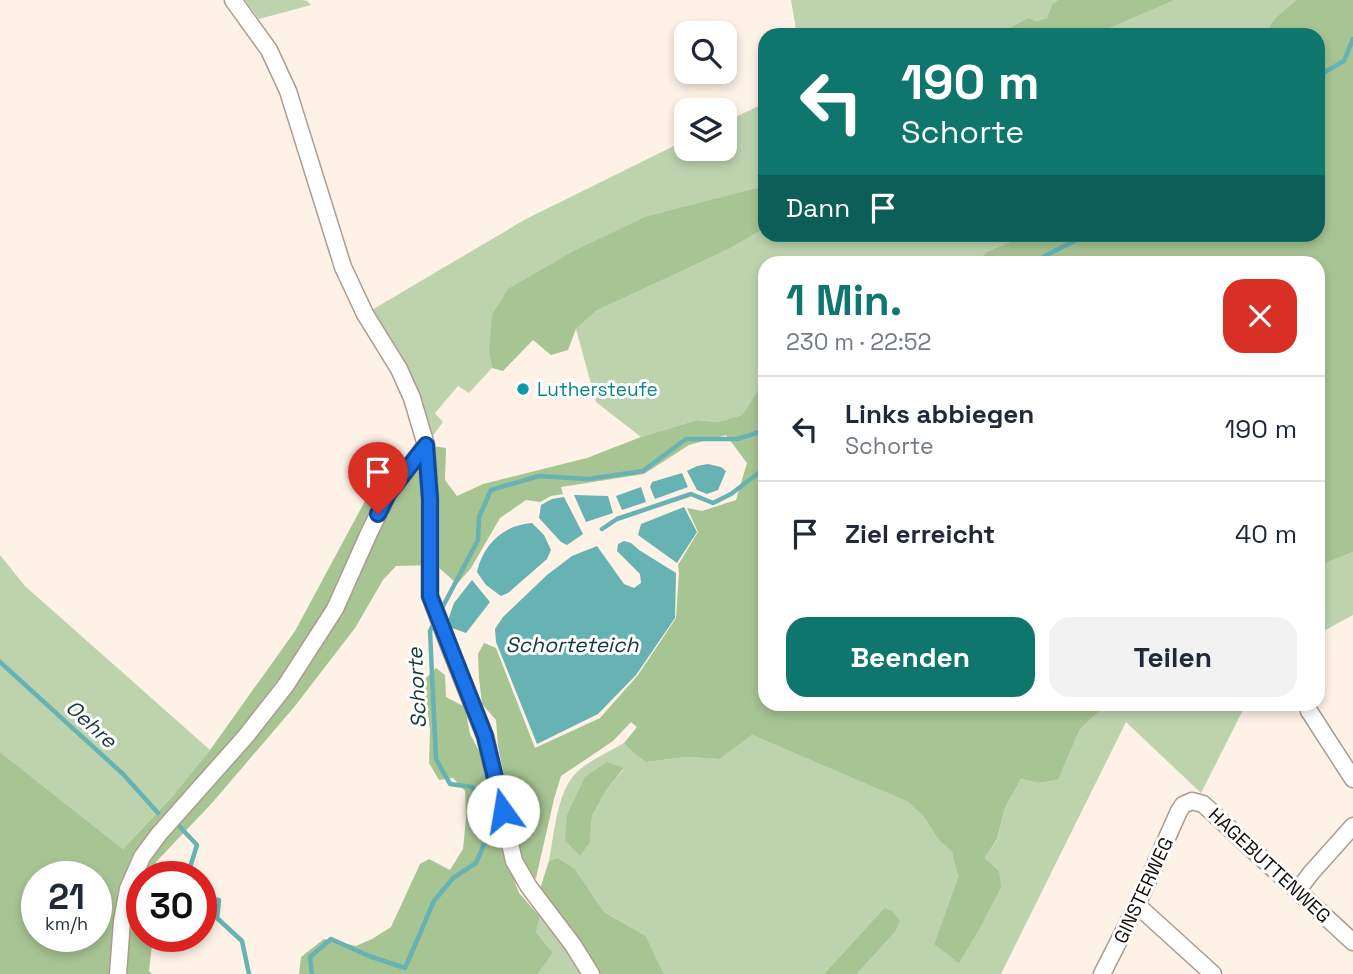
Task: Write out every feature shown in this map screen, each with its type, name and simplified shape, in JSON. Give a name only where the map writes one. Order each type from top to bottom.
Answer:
[{"type":"street","points":[[233,0],[269,50],[288,92],[343,267],[365,314],[399,369],[412,398],[426,445],[430,499],[430,596],[485,736],[514,861],[529,887],[573,945],[591,974]]},
{"type":"street","points":[[118,974],[122,921],[128,888],[142,857],[286,685],[335,609],[388,494],[426,445]]},
{"type":"street","points":[[1309,711],[1353,779]]},
{"type":"street","name":"HAGEBUTTENWEG","points":[[1183,805],[1192,801],[1203,804],[1353,942]]},
{"type":"street","name":"GINSTERWEG","points":[[1102,974],[1183,805]]},
{"type":"street","points":[[1298,890],[1353,826]]},
{"type":"street","points":[[1137,905],[1213,974]]},
{"type":"green space","points":[[245,0],[302,0],[311,5],[259,19]]},
{"type":"green space","points":[[791,0],[1058,0],[1052,4],[1047,18],[1037,21],[1028,18],[1009,28],[796,28]]},
{"type":"green space","points":[[1058,0],[1175,0],[1110,28],[1009,28],[1028,18],[1037,21],[1047,18],[1052,4]]},
{"type":"green space","points":[[1175,0],[1296,0],[1274,19],[1269,28],[1110,28]]},
{"type":"green space","points":[[1296,0],[1353,0],[1353,552],[1325,563],[1325,256],[982,256],[1010,242],[1325,242],[1325,28],[1269,28],[1274,19]]},
{"type":"green space","points":[[758,106],[758,188],[716,199],[489,351],[492,368],[469,393],[458,386],[435,413],[443,422],[426,445],[365,314],[526,219],[674,146],[674,161],[737,161],[737,116]]},
{"type":"green space","points":[[758,188],[758,232],[729,249],[596,311],[576,329],[568,350],[551,355],[533,340],[503,371],[492,368],[489,351],[492,315],[508,289],[572,252],[645,217]]},
{"type":"green space","points":[[758,232],[758,242],[1010,242],[982,256],[758,256],[758,390],[742,415],[718,422],[697,420],[641,437],[596,402],[576,329],[596,311],[729,249]]},
{"type":"green space","points":[[758,390],[758,711],[1100,711],[1080,729],[1058,780],[1038,783],[1021,779],[1005,808],[997,839],[985,858],[999,871],[1001,887],[959,963],[934,944],[958,877],[952,852],[938,839],[924,817],[909,802],[752,735],[720,759],[686,757],[646,762],[624,743],[637,727],[631,722],[613,741],[561,776],[536,878],[528,877],[517,843],[498,746],[496,720],[482,704],[478,654],[484,643],[496,648],[535,748],[600,718],[638,675],[676,618],[678,565],[698,532],[687,508],[702,511],[736,500],[747,463],[726,435],[689,445],[644,474],[561,487],[563,494],[540,502],[526,500],[500,518],[471,568],[457,584],[436,565],[396,566],[383,580],[355,628],[295,706],[212,803],[157,861],[126,861],[126,952],[151,952],[149,971],[152,974],[0,974],[0,752],[123,849],[171,798],[210,750],[295,631],[365,501],[388,494],[426,445],[446,448],[445,480],[457,496],[483,484],[587,458],[641,437],[697,420],[718,422],[742,415]]},
{"type":"green space","points":[[1353,552],[1353,615],[1325,630],[1325,563]]},
{"type":"green space","points":[[0,555],[25,586],[210,750],[171,798],[123,849],[0,752]]},
{"type":"green space","points":[[436,668],[445,675],[446,697],[465,707],[470,734],[480,753],[494,796],[500,841],[519,893],[540,917],[536,932],[553,953],[538,974],[299,974],[301,957],[324,939],[356,946],[391,927],[420,864],[429,859],[450,870],[463,849],[465,791],[453,778],[439,780],[429,763],[430,729],[423,681]]},
{"type":"green space","points":[[1100,711],[1242,711],[1201,793],[1126,722],[1001,974],[857,974],[895,932],[884,908],[824,974],[664,974],[646,936],[604,912],[575,869],[558,858],[549,861],[557,814],[565,790],[577,772],[594,760],[624,743],[646,762],[686,757],[720,759],[752,735],[910,802],[924,817],[938,839],[952,852],[958,877],[934,944],[999,871],[985,858],[997,840],[1005,808],[1021,779],[1038,783],[1058,780],[1080,729]],"holes":[[[607,762],[624,769],[607,789],[592,816],[590,843],[580,856]]]},
{"type":"green space","points":[[607,762],[624,768],[607,789],[592,816],[590,843],[580,856],[565,840],[567,815],[585,777]]},
{"type":"green space","points":[[558,858],[575,869],[604,912],[646,936],[664,974],[599,974],[540,889],[549,861]]},
{"type":"green space","points":[[884,908],[892,911],[900,921],[895,932],[857,974],[824,974]]},
{"type":"green space","points":[[540,917],[566,947],[583,974],[538,974],[553,953],[536,932]]},
{"type":"water","points":[[708,464],[726,471],[718,490],[707,494],[697,490],[687,471]]},
{"type":"water","points":[[682,473],[688,487],[655,499],[650,487],[652,482]]},
{"type":"water","points":[[641,487],[646,502],[622,510],[616,496]]},
{"type":"water","points":[[574,495],[608,496],[613,513],[586,522]]},
{"type":"water","points":[[564,497],[583,534],[567,545],[539,518],[541,505]]},
{"type":"water","points":[[684,507],[697,532],[677,563],[638,535],[641,524]]},
{"type":"water","points":[[532,523],[544,535],[551,550],[547,559],[501,596],[486,585],[477,572],[480,562],[489,545],[503,532]]},
{"type":"water","name":"Schorteteich","points":[[624,541],[676,573],[675,618],[636,675],[598,714],[537,744],[496,642],[495,629],[503,617],[547,575],[572,556],[597,546],[624,584],[634,588],[641,583],[640,574],[617,551],[618,544]]},
{"type":"water","points":[[472,580],[490,602],[466,633],[447,623],[454,603]]},
{"type":"waterway","name":"Schorte","points":[[1325,72],[1344,61],[1353,39]]},
{"type":"waterway","name":"Schorte","points":[[1045,256],[1072,242]]},
{"type":"waterway","name":"Schorte","points":[[441,610],[478,540],[479,517],[491,490],[539,476],[588,479],[643,471],[686,439],[737,439],[758,433]]},
{"type":"waterway","points":[[602,529],[617,519],[691,494],[713,503],[731,494],[758,473]]},
{"type":"waterway","name":"Schorte","points":[[312,974],[310,957],[331,939],[405,968],[434,901],[453,878],[476,863],[485,842],[484,802],[472,787],[450,784],[436,759],[430,631],[435,621]]},
{"type":"waterway","name":"Oehre","points":[[0,662],[123,774],[158,813]]},
{"type":"waterway","name":"Oehre","points":[[180,827],[197,845],[192,861]]},
{"type":"waterway","name":"Oehre","points":[[217,900],[217,918]]},
{"type":"waterway","name":"Oehre","points":[[217,918],[242,941],[249,974]]},
{"type":"place","name":"Luthersteufe","points":[[523,389]]},
{"type":"route","points":[[378,514],[388,494],[426,445],[430,499],[430,596],[485,736],[503,811]]}]
